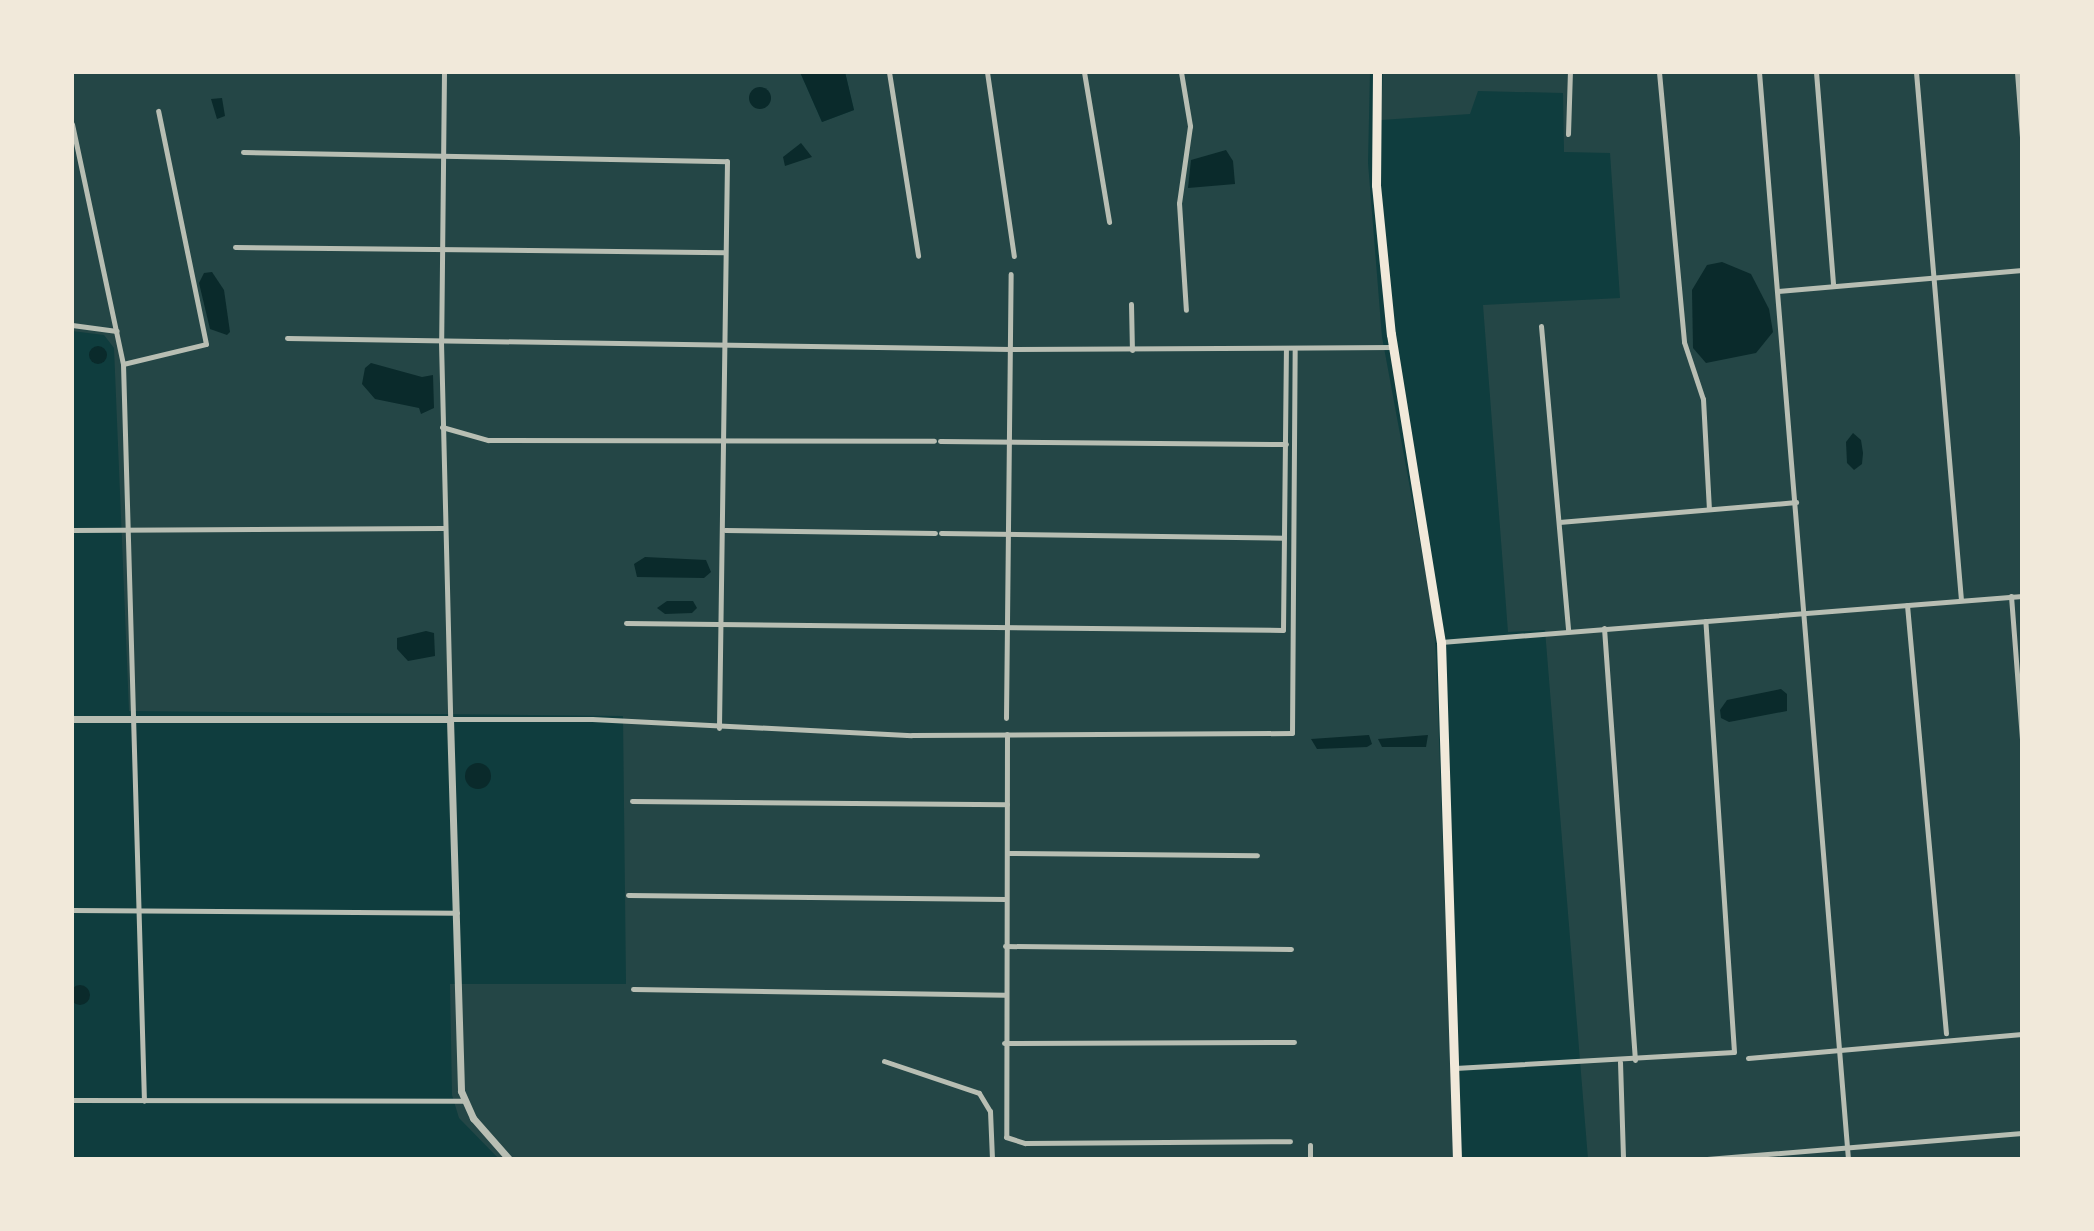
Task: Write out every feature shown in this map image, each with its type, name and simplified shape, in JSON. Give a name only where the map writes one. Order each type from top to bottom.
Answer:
[{"type":"main road","points":[[1377,72],[1376,185],[1393,347],[1441,642],[1457,1159]]},
{"type":"street","points":[[444,72],[441,248],[443,528],[463,1101],[509,1159]]},
{"type":"street","points":[[889,72],[918,256]]},
{"type":"street","points":[[987,72],[1014,256]]},
{"type":"street","points":[[1084,72],[1110,222]]},
{"type":"street","points":[[1181,72],[1190,126],[1179,203],[1186,310]]},
{"type":"street","points":[[1568,134],[1570,72]]},
{"type":"street","points":[[1659,72],[1684,342],[1703,399],[1709,509]]},
{"type":"street","points":[[1759,72],[1848,1159]]},
{"type":"street","points":[[1816,72],[1833,285]]},
{"type":"street","points":[[1916,72],[1961,600]]},
{"type":"street","points":[[2017,72],[2022,137]]},
{"type":"street","points":[[123,364],[206,344],[158,111]]},
{"type":"street","points":[[72,124],[123,364],[144,1101]]},
{"type":"street","points":[[243,152],[727,160],[725,530],[719,728]]},
{"type":"street","points":[[235,247],[725,252]]},
{"type":"street","points":[[1778,291],[2022,270]]},
{"type":"street","points":[[1006,718],[1011,274]]},
{"type":"street","points":[[1131,304],[1132,350]]},
{"type":"street","points":[[72,326],[117,331]]},
{"type":"street","points":[[1541,326],[1568,631]]},
{"type":"street","points":[[287,338],[1132,350],[1393,347]]},
{"type":"street","points":[[626,623],[1283,630],[1286,350]]},
{"type":"street","points":[[72,719],[592,719],[719,728],[1007,733],[1292,733],[1295,350]]},
{"type":"street","points":[[442,427],[460,428],[488,440],[726,438],[1286,444]]},
{"type":"street","points":[[1559,522],[1796,502]]},
{"type":"street","points":[[72,530],[443,528]]},
{"type":"street","points":[[725,530],[1284,538]]},
{"type":"street","points":[[2011,596],[2022,739]]},
{"type":"street","points":[[1441,642],[2022,596]]},
{"type":"street","points":[[1907,605],[1946,1033]]},
{"type":"street","points":[[1455,1069],[1620,1062],[1734,1052],[1705,621]]},
{"type":"street","points":[[1604,628],[1635,1060]]},
{"type":"street","points":[[1007,733],[1004,1043],[1006,1137],[1025,1143],[1290,1141]]},
{"type":"street","points":[[632,801],[1007,804]]},
{"type":"street","points":[[1007,853],[1258,855]]},
{"type":"street","points":[[628,895],[1006,900]]},
{"type":"street","points":[[72,911],[457,913]]},
{"type":"street","points":[[1006,946],[1291,948]]},
{"type":"street","points":[[633,989],[1005,995]]},
{"type":"street","points":[[1748,1058],[2022,1034]]},
{"type":"street","points":[[1004,1043],[1294,1042]]},
{"type":"street","points":[[884,1062],[979,1093],[990,1111],[992,1159]]},
{"type":"street","points":[[1620,1062],[1623,1159]]},
{"type":"street","points":[[72,1100],[463,1101]]},
{"type":"street","points":[[1707,1159],[2022,1133]]},
{"type":"street","points":[[1310,1145],[1310,1159]]},
{"type":"shaded area","points":[[72,72],[800,72],[822,122],[854,110],[845,72],[1370,72],[1368,163],[1382,337],[1433,612],[1454,1159],[499,1159],[459,1118],[452,1095],[450,984],[626,984],[623,716],[129,711],[114,348],[104,335],[72,331]]},
{"type":"shaded area","points":[[800,72],[845,72],[854,110],[822,122]]},
{"type":"shaded area","points":[[1383,72],[2022,72],[2022,1159],[1588,1159],[1545,630],[1508,632],[1483,305],[1620,298],[1610,153],[1564,152],[1563,93],[1478,91],[1470,114],[1381,120]]},
{"type":"shaded area","points":[[760,87],[768,90],[771,98],[768,106],[760,109],[752,106],[749,98],[752,90]]},
{"type":"shaded area","points":[[222,98],[225,116],[217,119],[211,99]]},
{"type":"shaded area","points":[[801,143],[812,157],[785,166],[783,157]]},
{"type":"shaded area","points":[[1226,150],[1233,161],[1235,184],[1188,188],[1191,160]]},
{"type":"shaded area","points":[[1722,262],[1751,274],[1769,309],[1773,332],[1756,353],[1706,363],[1693,348],[1692,290],[1707,265]]},
{"type":"shaded area","points":[[212,272],[224,290],[230,332],[227,335],[210,329],[199,283],[204,273]]},
{"type":"shaded area","points":[[98,346],[104,349],[107,355],[104,361],[98,364],[92,361],[89,355],[92,349]]},
{"type":"shaded area","points":[[371,363],[422,377],[433,375],[434,408],[421,414],[419,408],[375,399],[362,384],[365,368]]},
{"type":"shaded area","points":[[1853,433],[1861,440],[1863,453],[1862,464],[1854,470],[1847,463],[1846,442]]},
{"type":"shaded area","points":[[645,557],[706,560],[711,572],[704,578],[637,577],[634,564]]},
{"type":"shaded area","points":[[667,601],[693,601],[697,608],[692,613],[665,614],[657,608]]},
{"type":"shaded area","points":[[426,631],[434,633],[435,656],[408,661],[397,649],[397,638]]},
{"type":"shaded area","points":[[1781,689],[1787,694],[1787,711],[1729,722],[1721,718],[1720,710],[1727,700]]},
{"type":"shaded area","points":[[1369,735],[1372,744],[1367,747],[1317,749],[1311,739]]},
{"type":"shaded area","points":[[1428,735],[1426,747],[1382,747],[1378,739]]},
{"type":"shaded area","points":[[478,763],[487,767],[491,776],[487,785],[478,789],[469,785],[465,776],[469,767]]},
{"type":"shaded area","points":[[80,985],[87,988],[90,995],[87,1002],[80,1005],[73,1002],[70,995],[73,988]]}]
